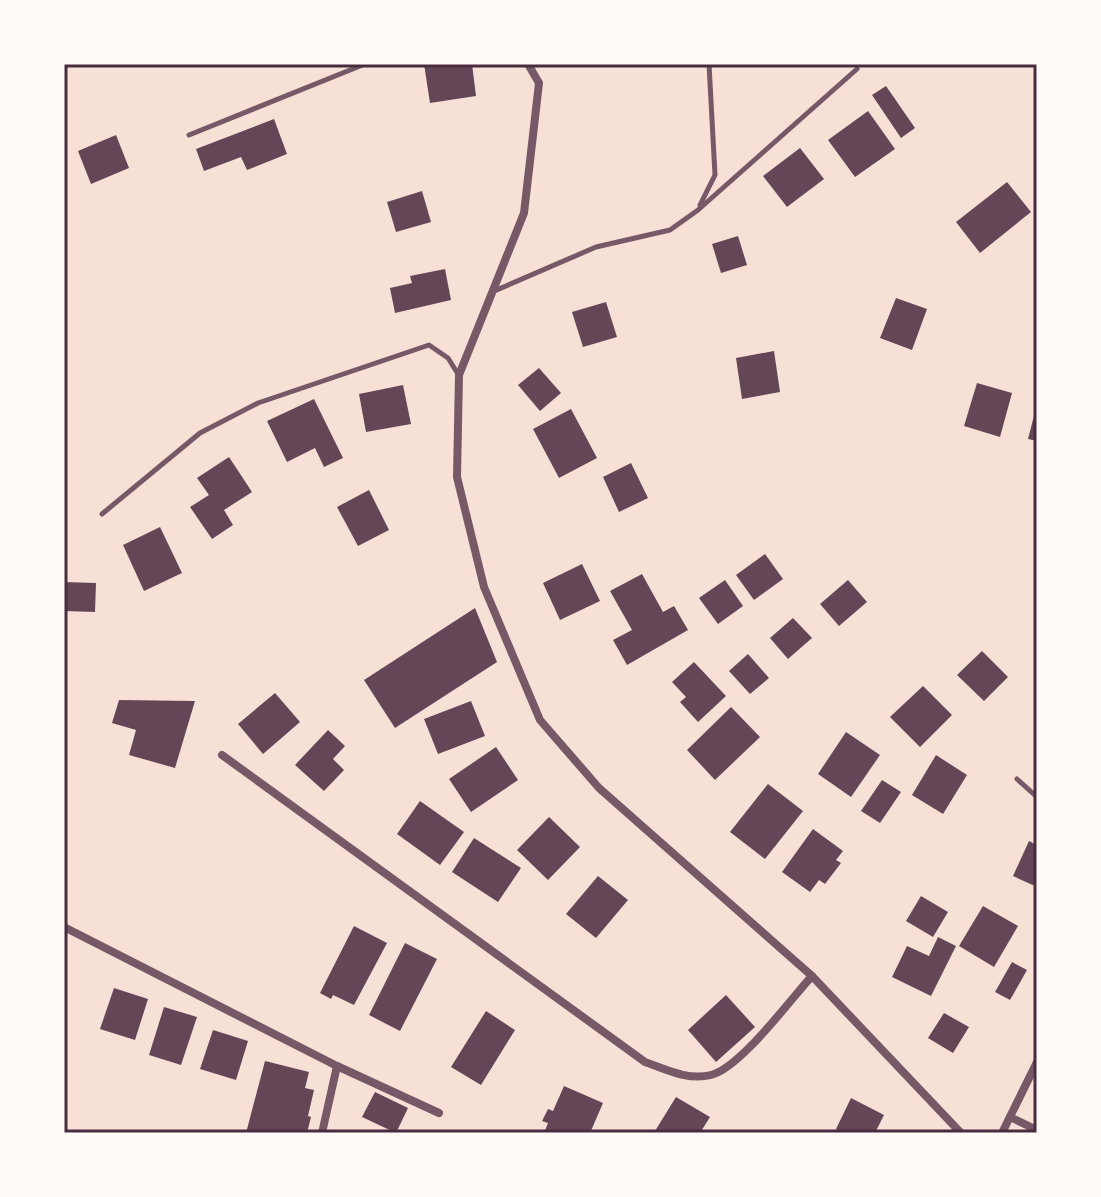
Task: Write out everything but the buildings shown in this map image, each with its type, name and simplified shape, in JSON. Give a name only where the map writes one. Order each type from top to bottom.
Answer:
[{"type":"street","points":[[528,64],[539,83],[524,213],[459,375],[457,477],[484,587],[540,720],[599,788],[812,976],[961,1133]]},
{"type":"street","points":[[222,755],[645,1062],[681,1075],[711,1075],[735,1062],[812,976]]},
{"type":"street","points":[[64,927],[337,1066],[439,1113]]},
{"type":"street","points":[[1002,1133],[1037,1062]]},
{"type":"street","points":[[322,1133],[337,1066]]},
{"type":"street","points":[[1010,1117],[1037,1130]]},
{"type":"lane","points":[[189,135],[365,64]]},
{"type":"lane","points":[[698,210],[715,175],[709,64]]},
{"type":"lane","points":[[491,293],[596,247],[670,230],[698,210],[857,69]]},
{"type":"lane","points":[[102,514],[200,433],[258,403],[429,345],[448,358],[459,375]]},
{"type":"lane","points":[[1017,779],[1037,797]]}]
